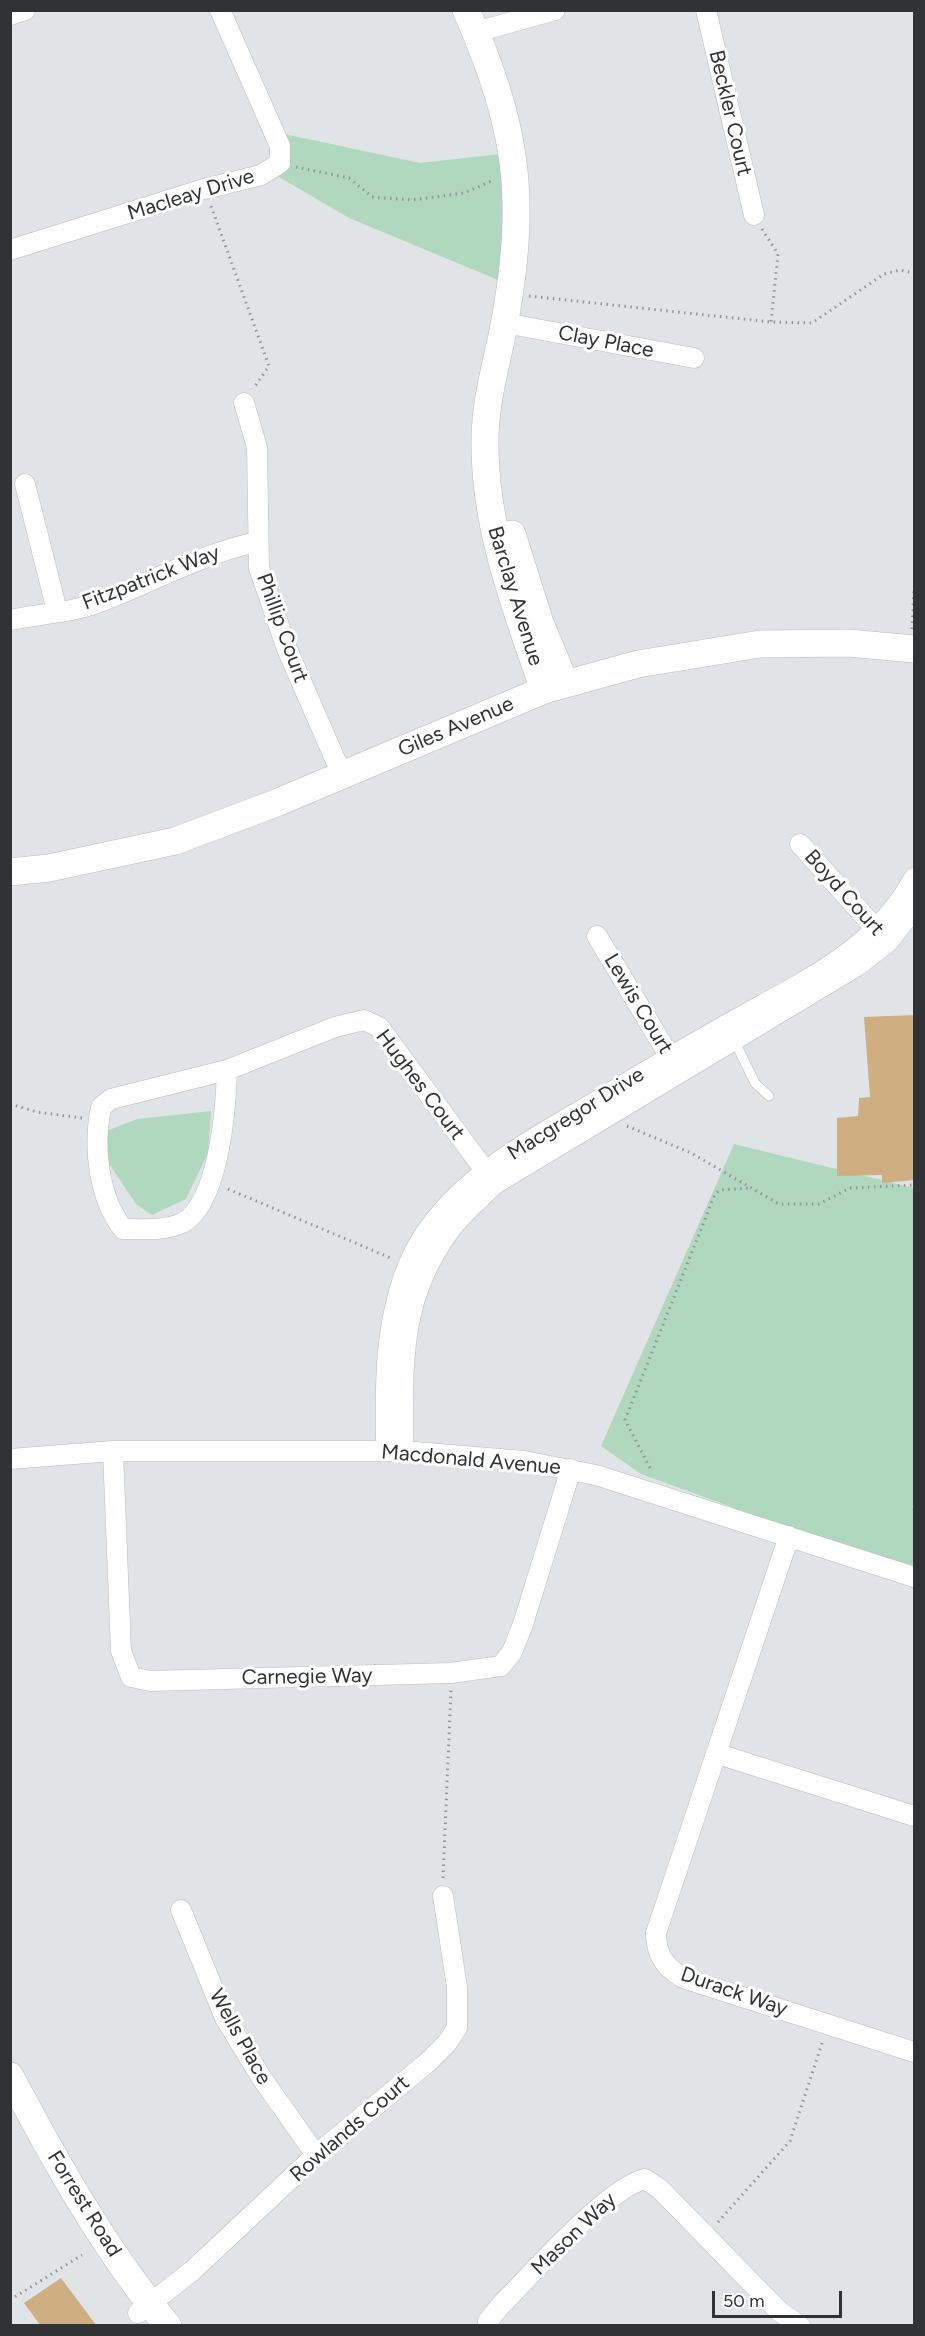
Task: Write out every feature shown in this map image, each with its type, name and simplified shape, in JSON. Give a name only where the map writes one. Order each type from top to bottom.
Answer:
[{"type":"street","points":[[10,15],[26,10]]},
{"type":"street","name":"Macleay Drive","points":[[10,250],[204,189],[261,175],[280,163],[280,146],[275,132],[220,10]]},
{"type":"street","points":[[479,20],[555,10]]},
{"type":"street","name":"Beckler Court","points":[[706,10],[754,214]]},
{"type":"street","name":"Barclay Avenue","points":[[479,20],[505,111],[515,171],[516,243],[512,324],[500,441],[505,498],[509,526],[540,623],[552,679]]},
{"type":"street","name":"Barclay Avenue","points":[[479,20],[516,96],[531,164],[534,228],[524,297],[512,324]]},
{"type":"street","name":"Clay Place","points":[[512,324],[694,358]]},
{"type":"street","name":"Phillip Court","points":[[244,403],[257,447],[259,568],[270,603],[338,767]]},
{"type":"street","points":[[25,484],[57,611]]},
{"type":"street","name":"Fitzpatrick Way","points":[[10,620],[95,604],[186,563],[231,547],[257,542]]},
{"type":"street","name":"Giles Avenue","points":[[10,872],[49,868],[175,841],[338,767],[552,679],[672,641],[736,632],[820,628],[913,639]]},
{"type":"street","name":"Giles Avenue","points":[[10,855],[106,841],[182,822],[267,790],[338,767]]},
{"type":"street","name":"Boyd Court","points":[[800,844],[882,936]]},
{"type":"street","name":"Macgregor Drive","points":[[395,1451],[385,1374],[388,1338],[394,1307],[408,1266],[440,1216],[490,1178],[882,936],[915,878]]},
{"type":"street","name":"Macgregor Drive","points":[[395,1451],[404,1353],[416,1290],[423,1272],[450,1230],[490,1178],[619,1110],[674,1065],[734,1040],[840,978],[882,936],[915,909]]},
{"type":"street","name":"Lewis Court","points":[[597,936],[674,1065]]},
{"type":"street","name":"Hughes Court","points":[[98,1120],[101,1107],[111,1099],[227,1070],[335,1027],[364,1020],[379,1027],[490,1178]]},
{"type":"street","points":[[98,1120],[100,1175],[111,1213],[123,1229],[153,1229],[181,1224],[199,1210],[210,1181],[226,1113],[227,1070]]},
{"type":"street","name":"Macdonald Avenue","points":[[10,1459],[113,1451],[395,1451],[524,1461],[571,1469],[915,1577]]},
{"type":"street","name":"Carnegie Way","points":[[113,1451],[122,1650],[131,1677],[150,1681],[451,1673],[501,1666],[512,1652],[571,1469]]},
{"type":"street","name":"Durack Way","points":[[789,1536],[718,1754],[656,1933],[656,1948],[662,1960],[683,1978],[915,2052]]},
{"type":"street","points":[[718,1754],[915,1816]]},
{"type":"street","name":"Rowlands Court","points":[[146,2314],[316,2155],[428,2062],[447,2043],[457,2028],[457,1988],[443,1896]]},
{"type":"street","name":"Wells Place","points":[[181,1910],[225,2018],[267,2086],[316,2155]]},
{"type":"street","name":"Forrest Road","points":[[10,2076],[77,2199],[146,2314]]},
{"type":"street","name":"Forrest Road","points":[[10,2110],[73,2222],[146,2314],[168,2325]]},
{"type":"street","name":"Mason Way","points":[[489,2325],[488,2321],[501,2305],[609,2198],[630,2182],[645,2179],[660,2189],[779,2311],[800,2325]]},
{"type":"lane","points":[[734,1040],[755,1083],[769,1096]]},
{"type":"path","points":[[280,163],[349,178],[372,197],[412,200],[464,193],[515,171]]},
{"type":"path","points":[[204,189],[268,366],[244,403]]},
{"type":"path","points":[[754,214],[778,254],[771,322]]},
{"type":"path","points":[[524,297],[771,322],[812,323],[884,274],[900,270],[915,273]]},
{"type":"path","points":[[913,639],[915,588]]},
{"type":"path","points":[[10,1104],[37,1112],[98,1120]]},
{"type":"path","points":[[619,1110],[628,1126],[691,1154],[779,1204],[819,1204],[850,1188],[915,1185]]},
{"type":"path","points":[[210,1181],[408,1266]]},
{"type":"path","points":[[650,1468],[625,1420],[716,1194],[720,1190],[751,1188]]},
{"type":"path","points":[[443,1896],[451,1673]]},
{"type":"path","points":[[705,2237],[790,2141],[828,2024]]},
{"type":"path","points":[[10,2300],[82,2255]]},
{"type":"green space","points":[[275,132],[420,163],[511,153],[503,282],[349,218],[279,177]]},
{"type":"green space","points":[[211,1111],[208,1153],[186,1199],[152,1215],[136,1204],[91,1137],[137,1119]]},
{"type":"green space","points":[[734,1144],[914,1188],[914,1565],[847,1549],[641,1474],[601,1446]]},
{"type":"building","points":[[915,1015],[915,1180],[882,1183],[882,1175],[837,1176],[837,1118],[858,1116],[859,1098],[870,1097],[864,1017]]},
{"type":"building","points":[[61,2278],[96,2325],[40,2325],[24,2303]]}]
